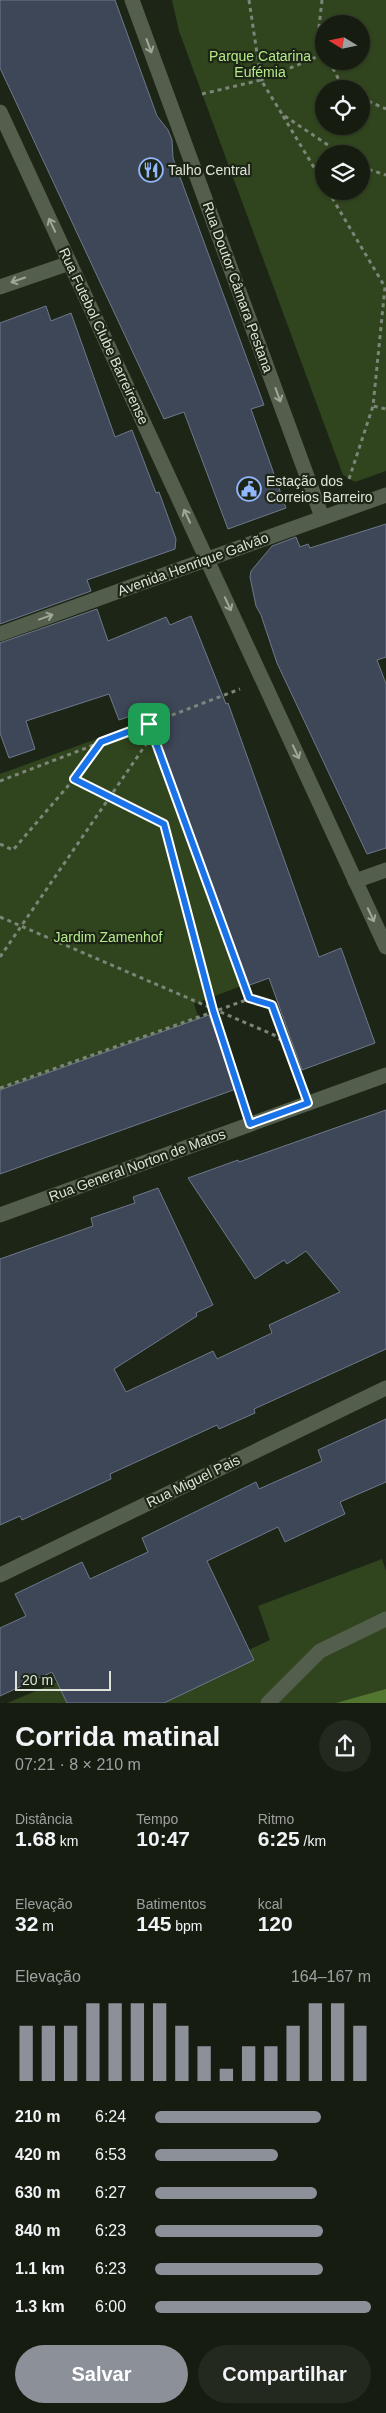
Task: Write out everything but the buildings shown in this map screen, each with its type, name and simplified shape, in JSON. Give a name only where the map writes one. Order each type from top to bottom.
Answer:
[{"type":"street","name":"Rua Doutor Câmara Pestana","points":[[132,0],[322,517]]},
{"type":"street","name":"Rua Futebol Clube Barreirense","points":[[0,112],[386,947]]},
{"type":"street","points":[[0,287],[70,262]]},
{"type":"street","name":"Avenida Henrique Galvão","points":[[0,634],[386,495]]},
{"type":"street","points":[[355,881],[386,870]]},
{"type":"street","name":"Rua General Norton de Matos","points":[[0,1215],[386,1075]]},
{"type":"street","name":"Rua Miguel Pais","points":[[0,1574],[386,1388]]},
{"type":"street","points":[[268,1703],[320,1651],[386,1619]]},
{"type":"path","points":[[249,0],[261,80],[315,169]]},
{"type":"path","points":[[320,15],[322,0]]},
{"type":"path","points":[[202,94],[261,80],[315,56]]},
{"type":"path","points":[[370,102],[386,109]]},
{"type":"path","points":[[282,114],[328,145]]},
{"type":"path","points":[[370,170],[386,176]]},
{"type":"path","points":[[333,200],[385,287],[373,406],[349,479]]},
{"type":"path","points":[[373,406],[386,409]]},
{"type":"path","points":[[0,782],[263,680]]},
{"type":"path","points":[[149,724],[249,998]]},
{"type":"path","points":[[0,957],[153,734]]},
{"type":"path","points":[[0,844],[13,850],[74,779],[101,742]]},
{"type":"path","points":[[74,779],[164,824],[213,1010],[250,1124]]},
{"type":"path","points":[[0,917],[213,1010],[257,1027],[274,1035],[287,1045]]},
{"type":"path","points":[[0,1088],[249,998],[272,1005],[308,1103]]},
{"type":"green space","name":"Parque Catarina Eufémia","points":[[172,0],[386,0],[386,471],[355,482],[343,475],[179,31]]},
{"type":"green space","name":"Jardim Zamenhof","points":[[146,721],[241,986],[194,1004],[199,1019],[0,1090],[0,774]]},
{"type":"green space","points":[[382,1559],[386,1571],[386,1703],[136,1703],[270,1640],[258,1606]]},
{"type":"green space","points":[[60,1681],[71,1703],[7,1703]]},
{"type":"shaded area","points":[[386,1689],[386,1703],[336,1703]]},
{"type":"place","name":"Talho Central","points":[[151,170]]},
{"type":"place","name":"Estação dos Correios Barreiro","points":[[249,489]]},
{"type":"route","points":[[149,724],[249,998],[272,1005],[308,1103],[250,1124],[213,1010],[164,824],[74,779],[101,742],[149,724]]}]
